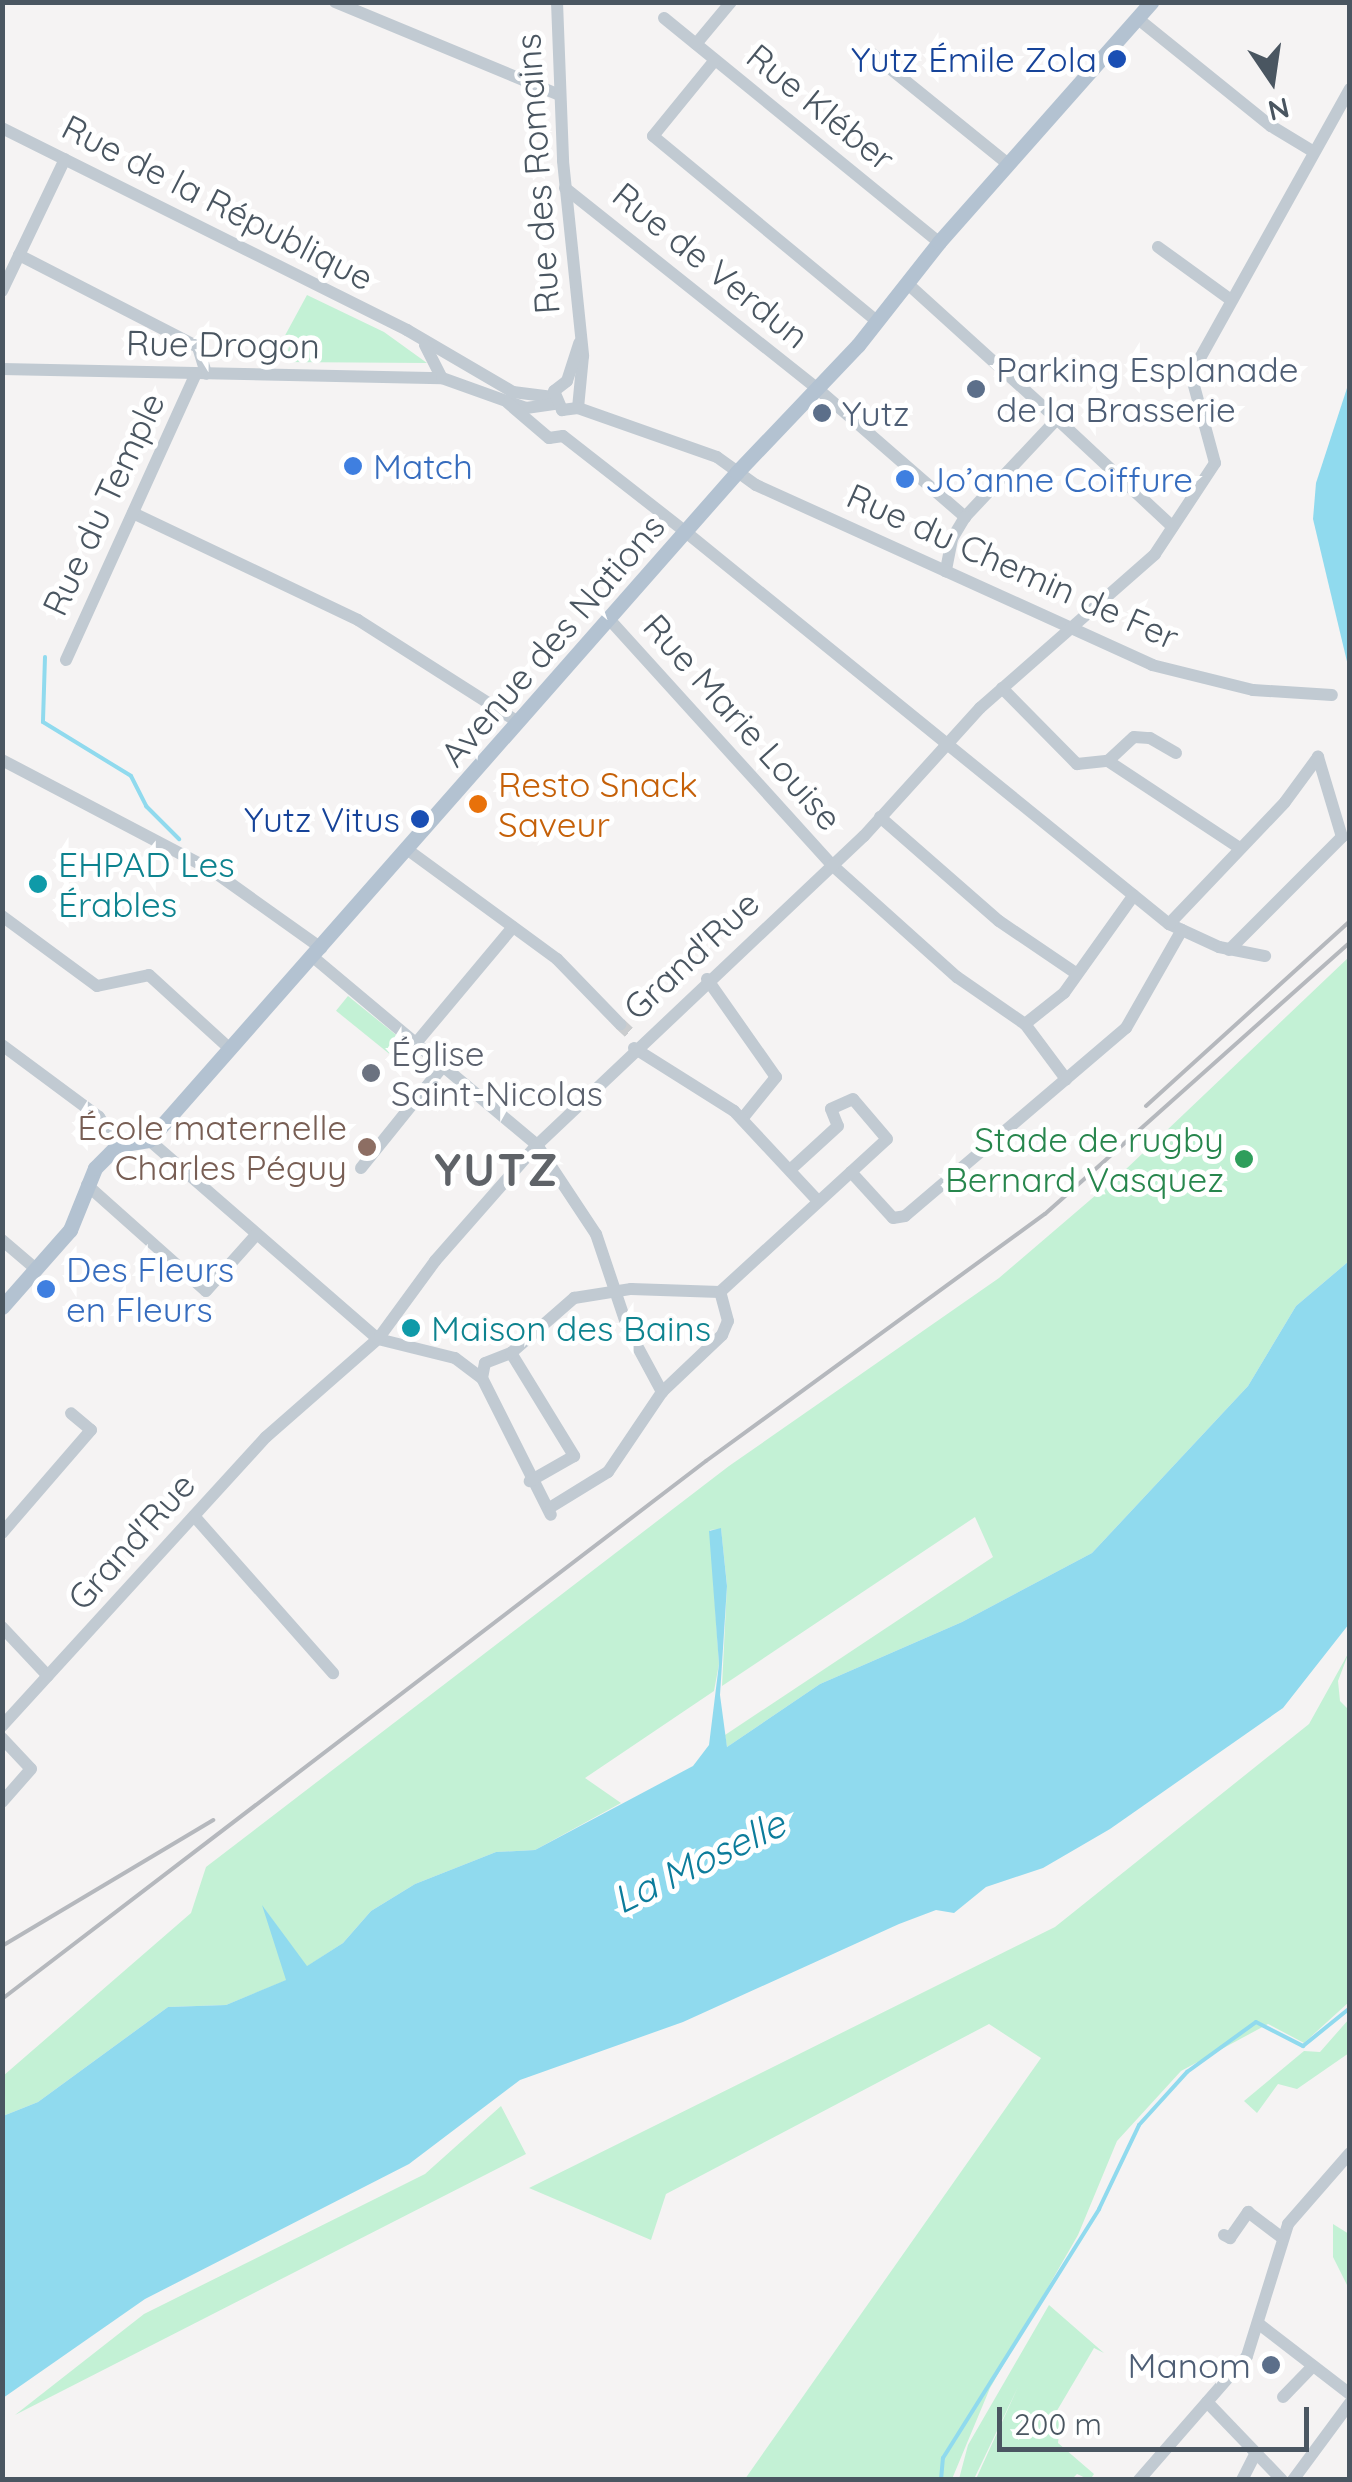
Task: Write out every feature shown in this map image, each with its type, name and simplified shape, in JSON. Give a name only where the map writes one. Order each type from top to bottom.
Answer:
[{"type":"main road","name":"Avenue des Nations","points":[[149,1140],[738,472],[819,390],[909,285],[939,242],[1151,2]]},
{"type":"main road","points":[[2,1307],[70,1230],[86,1185],[118,1145],[149,1140]]},
{"type":"street","points":[[335,2],[560,95]]},
{"type":"street","name":"Rue des Romains","points":[[557,2],[565,188],[582,389],[563,405]]},
{"type":"street","points":[[696,44],[731,2]]},
{"type":"street","name":"Rue Kléber","points":[[664,18],[939,242]]},
{"type":"street","points":[[1137,18],[1271,126],[1314,152]]},
{"type":"street","points":[[871,54],[1008,164]]},
{"type":"street","points":[[715,60],[653,136],[878,322]]},
{"type":"street","name":"Grand'Rue","points":[[2,1726],[323,1382],[378,1339],[435,1261],[635,1042],[832,865],[1002,688],[1133,578],[1174,527],[1215,463],[1193,382],[1206,346],[1350,90]]},
{"type":"street","name":"Rue de la République","points":[[2,128],[407,330],[454,362],[525,397],[563,405]]},
{"type":"street","points":[[2,291],[65,158]]},
{"type":"street","name":"Rue de Verdun","points":[[565,188],[819,390],[966,516]]},
{"type":"street","points":[[1158,247],[1231,300]]},
{"type":"street","points":[[20,255],[198,347],[201,374]]},
{"type":"street","points":[[909,285],[1174,527]]},
{"type":"street","name":"Rue de la République","points":[[407,330],[441,373],[508,403],[550,438],[563,436],[1175,927],[1229,950],[1264,956]]},
{"type":"street","name":"Rue des Romains","points":[[567,380],[580,341]]},
{"type":"street","points":[[441,373],[454,362]]},
{"type":"street","name":"Rue Drogon","points":[[3,369],[201,374],[441,373]]},
{"type":"street","name":"Rue du Temple","points":[[66,660],[201,374]]},
{"type":"street","points":[[563,436],[567,380],[582,389]]},
{"type":"street","name":"Rue de la République","points":[[508,403],[563,405]]},
{"type":"street","points":[[563,405],[717,458],[738,472]]},
{"type":"street","points":[[946,571],[952,538],[966,516],[1057,419]]},
{"type":"street","name":"Rue du Chemin de Fer","points":[[738,472],[1152,665],[1253,690],[1332,696]]},
{"type":"street","points":[[133,512],[358,620],[518,722]]},
{"type":"street","name":"Rue Marie Louise","points":[[609,620],[832,865],[957,977],[1025,1024],[1066,1080]]},
{"type":"street","points":[[1002,688],[1077,764],[1108,760],[1134,737],[1150,738],[1176,753]]},
{"type":"street","points":[[851,1172],[893,1218],[905,1216],[1126,1028],[1175,927],[1238,847],[1286,802],[1318,758],[1342,837],[1229,950]]},
{"type":"street","points":[[2,760],[214,871],[317,952],[537,1146],[596,1234],[614,1291],[662,1396]]},
{"type":"street","points":[[1108,760],[1238,847]]},
{"type":"street","points":[[880,817],[998,921],[1076,974]]},
{"type":"street","points":[[408,850],[557,959],[620,1024]]},
{"type":"street","points":[[1025,1024],[1064,993],[1134,895]]},
{"type":"street","points":[[2,916],[97,986],[149,975],[230,1049]]},
{"type":"street","points":[[416,1043],[513,927]]},
{"type":"street","points":[[707,980],[776,1077],[742,1119]]},
{"type":"street","points":[[635,1042],[742,1119],[818,1201]]},
{"type":"street","points":[[2,1045],[99,1117],[118,1145]]},
{"type":"street","points":[[361,1168],[442,1066]]},
{"type":"street","points":[[482,1378],[485,1363],[510,1353],[574,1298],[614,1291],[720,1292],[888,1139],[853,1099],[831,1109],[838,1126],[790,1170]]},
{"type":"street","points":[[149,1140],[378,1339],[455,1358],[482,1378],[530,1481],[551,1511],[608,1472],[662,1396],[722,1335],[728,1322],[720,1292]]},
{"type":"street","points":[[86,1185],[206,1291],[257,1234]]},
{"type":"street","points":[[2,1240],[36,1269]]},
{"type":"street","points":[[510,1353],[574,1456],[530,1481]]},
{"type":"street","points":[[2,1533],[91,1430],[71,1413]]},
{"type":"street","points":[[194,1516],[333,1673]]},
{"type":"street","points":[[2,1627],[48,1676]]},
{"type":"street","points":[[2,1738],[31,1769],[2,1802]]},
{"type":"street","points":[[1139,2480],[1247,2356],[1260,2324],[1281,2237],[1313,2189],[1350,2154]]},
{"type":"street","points":[[1224,2235],[1230,2238],[1248,2212],[1281,2237]]},
{"type":"street","points":[[1260,2324],[1350,2394]]},
{"type":"street","points":[[1282,2398],[1313,2366]]},
{"type":"street","points":[[1207,2402],[1282,2480]]},
{"type":"street","points":[[1293,2480],[1350,2403]]},
{"type":"street","points":[[1242,2480],[1255,2454]]},
{"type":"green space","points":[[307,295],[384,332],[427,363],[283,362],[290,345],[282,341]]},
{"type":"green space","points":[[1349,957],[1349,1261],[1296,1306],[1248,1386],[1092,1553],[962,1622],[820,1684],[727,1747],[725,1735],[993,1557],[975,1517],[722,1686],[727,1585],[721,1529],[710,1530],[719,1664],[714,1691],[585,1778],[621,1803],[535,1850],[496,1852],[415,1884],[371,1911],[343,1943],[306,1967],[264,1908],[287,1980],[226,2005],[168,2007],[38,2102],[3,2116],[3,2076],[191,1913],[206,1867],[729,1466],[999,1278],[1124,1171]]},
{"type":"green space","points":[[348,996],[404,1041],[392,1056],[336,1011]]},
{"type":"green space","points":[[1349,1652],[1338,1681],[1340,1701],[1350,1711],[1349,2002],[1304,2043],[1268,2024],[1181,2071],[1117,2141],[1078,2235],[990,2388],[952,2479],[745,2479],[1041,2058],[989,2024],[666,2194],[651,2240],[529,2188],[1055,1927],[1309,1724]]},
{"type":"green space","points":[[1349,2019],[1349,2053],[1297,2089],[1278,2084],[1257,2113],[1244,2101],[1304,2051],[1320,2052]]},
{"type":"green space","points":[[501,2106],[526,2154],[15,2415],[144,2314],[425,2174]]},
{"type":"green space","points":[[1333,2224],[1349,2234],[1349,2289],[1333,2257]]},
{"type":"green space","points":[[1049,2305],[1104,2353],[1094,2348],[1055,2414],[1061,2418],[1058,2443],[1094,2474],[1090,2480],[1077,2474],[1072,2479],[976,2479],[1018,2387],[974,2479],[959,2479],[968,2445]]},
{"type":"water","points":[[1349,382],[1349,670],[1313,519],[1316,483]]},
{"type":"water","name":"La Moselle","points":[[1349,1261],[1349,1624],[1283,1708],[1110,1829],[1043,1868],[986,1887],[954,1913],[936,1910],[899,1924],[683,2022],[520,2080],[409,2164],[145,2299],[3,2398],[3,2116],[38,2102],[168,2007],[226,2005],[286,1980],[262,1905],[307,1966],[343,1943],[371,1911],[415,1884],[496,1852],[535,1850],[693,1766],[709,1745],[719,1664],[709,1531],[721,1528],[727,1586],[720,1695],[727,1747],[820,1684],[962,1622],[1092,1553],[1248,1386],[1296,1306]]},
{"type":"waterway","points":[[45,657],[43,722],[131,776],[146,806],[179,839]]},
{"type":"waterway","points":[[941,2480],[943,2458],[1099,2209],[1139,2125],[1187,2072],[1256,2022],[1303,2046],[1350,2008]]},
{"type":"tunnel","points":[[620,1024],[632,1035]]},
{"type":"railway","points":[[1146,1106],[1350,921]]},
{"type":"railway","points":[[2,1999],[706,1461],[1045,1214],[1350,942]]},
{"type":"railway","points":[[2,1946],[213,1820]]},
{"type":"place","name":"Yutz Émile Zola","points":[[1117,59]]},
{"type":"place","name":"Parking Esplanade de la Brasserie","points":[[976,389]]},
{"type":"place","name":"Yutz","points":[[822,413]]},
{"type":"place","name":"Match","points":[[353,466]]},
{"type":"place","name":"Jo’anne Coiffure","points":[[905,479]]},
{"type":"place","name":"Resto Snack Saveur","points":[[478,804]]},
{"type":"place","name":"Yutz Vitus","points":[[420,819]]},
{"type":"place","name":"EHPAD Les Érables","points":[[38,884]]},
{"type":"place","name":"Église Saint-Nicolas","points":[[371,1073]]},
{"type":"place","name":"École maternelle Charles Péguy","points":[[367,1147]]},
{"type":"place","name":"Stade de rugby Bernard Vasquez","points":[[1244,1159]]},
{"type":"place","name":"Des Fleurs en Fleurs","points":[[46,1289]]},
{"type":"place","name":"Maison des Bains","points":[[411,1328]]},
{"type":"place","name":"Manom","points":[[1271,2365]]},
{"type":"district","name":"YUTZ","points":[[497,1170]]}]
